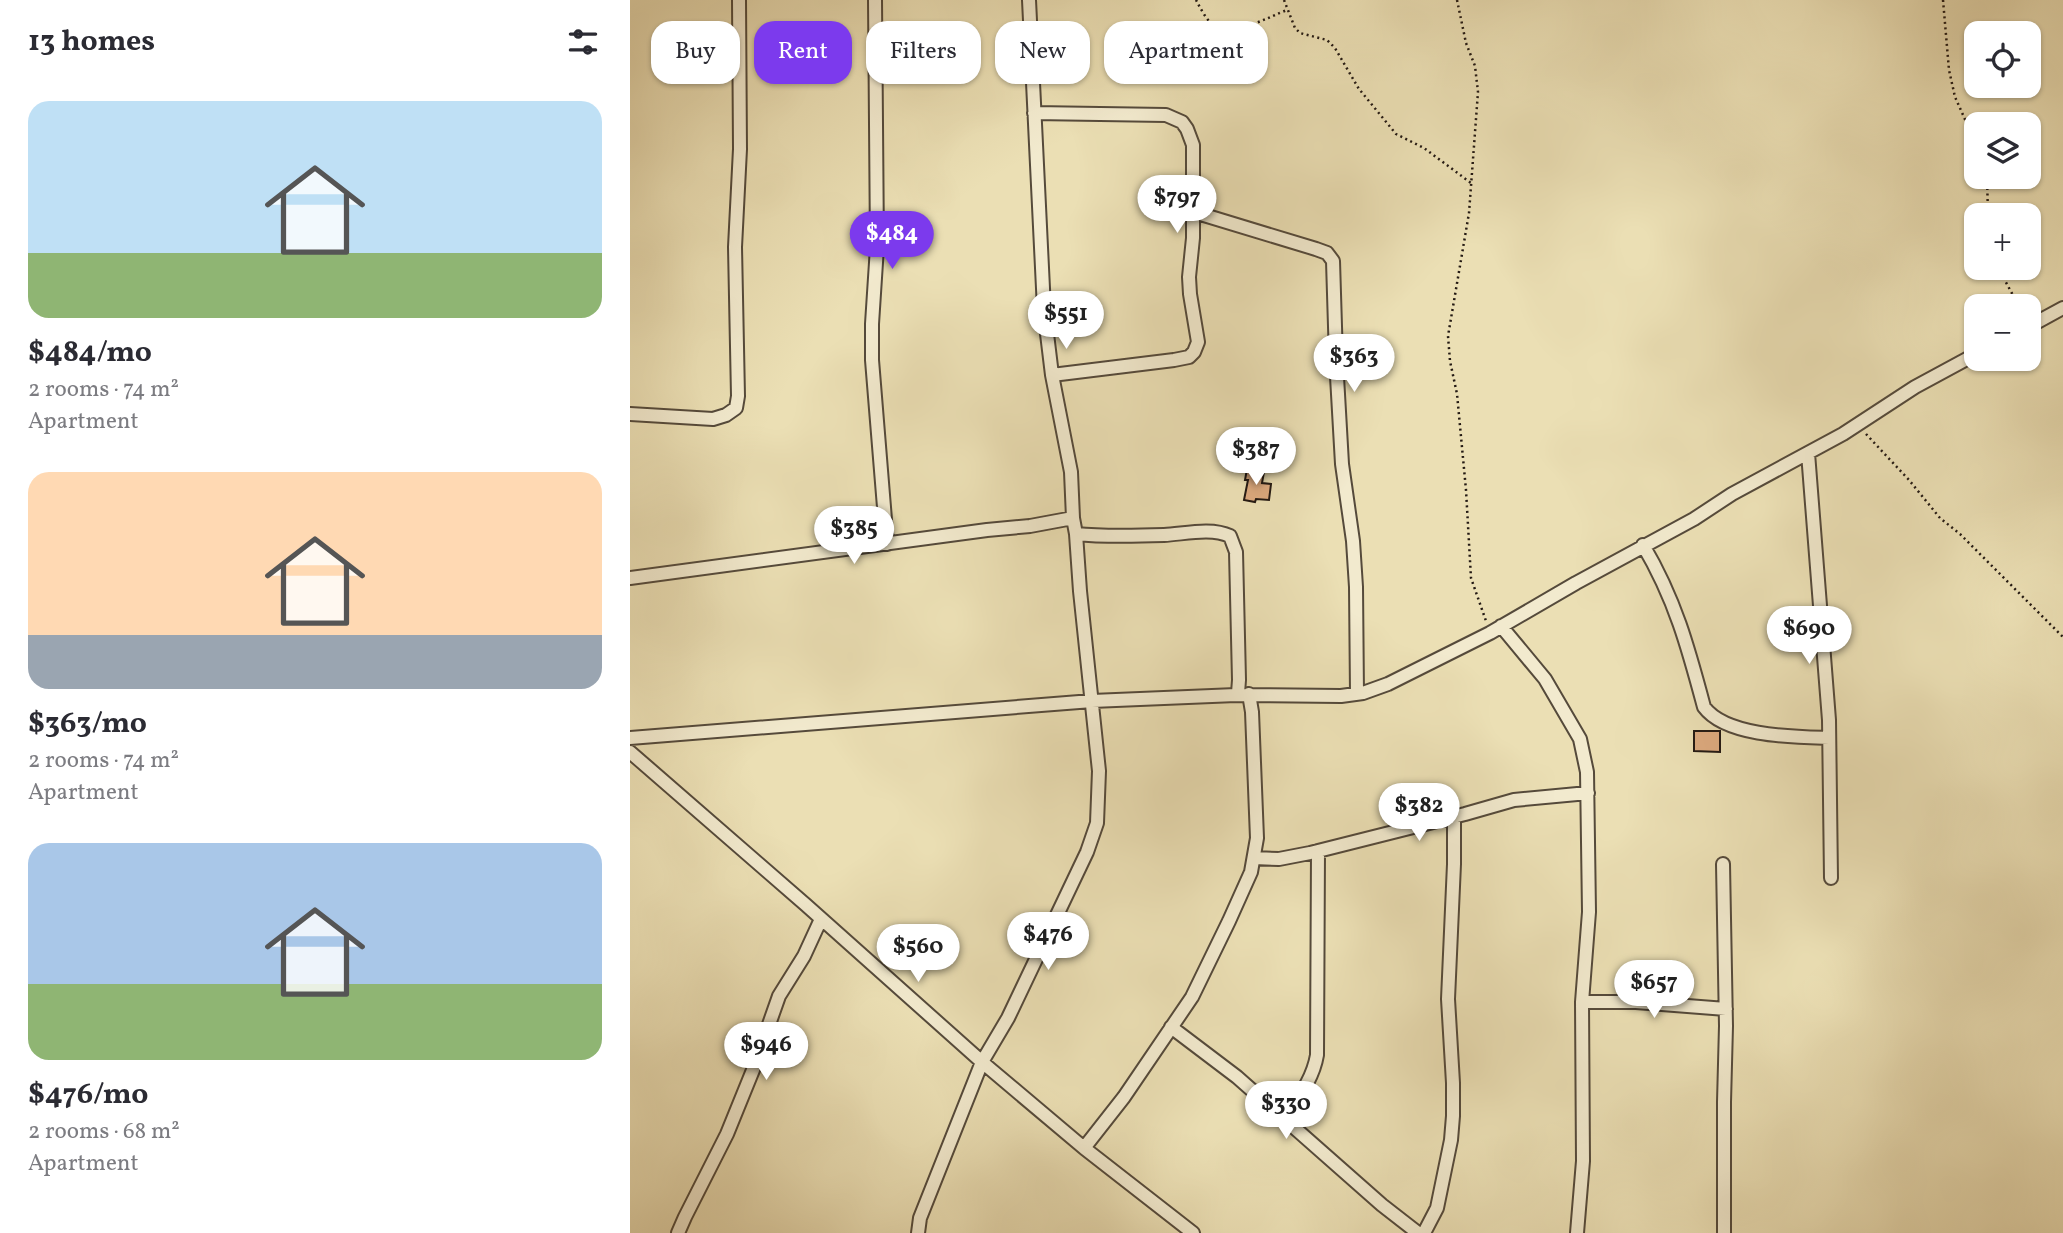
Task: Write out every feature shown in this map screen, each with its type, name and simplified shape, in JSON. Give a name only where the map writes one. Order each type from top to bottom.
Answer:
[{"type":"street","points":[[630,414],[713,419],[736,408],[735,247],[741,100],[738,0]]},
{"type":"street","points":[[876,0],[877,247],[872,360],[887,544]]},
{"type":"street","points":[[918,1233],[920,1218],[982,1062],[1008,1018],[1094,835],[1098,808],[1099,771],[1073,518],[1071,472],[1052,375],[1044,309],[1029,0]]},
{"type":"street","points":[[1034,114],[1150,114],[1175,118],[1187,129],[1193,145],[1194,212],[1189,277],[1198,342],[1194,352],[1189,357],[1174,360],[1052,375]]},
{"type":"street","points":[[1194,212],[1316,249],[1327,253],[1333,261],[1342,464],[1353,541],[1356,587],[1357,694]]},
{"type":"street","points":[[2041,320],[2063,308]]},
{"type":"street","points":[[630,738],[1092,701],[1242,694],[1357,694],[1388,684],[1496,629],[1808,453],[1915,387],[1964,360]]},
{"type":"street","points":[[1808,453],[1829,738],[1831,878]]},
{"type":"street","points":[[630,578],[1030,526],[1073,518]]},
{"type":"street","points":[[1076,534],[1133,536],[1215,532],[1230,536],[1236,559],[1238,693],[1242,694],[1252,712],[1257,838],[1251,872],[1192,997],[1154,1049],[1124,1097],[1084,1148]]},
{"type":"street","points":[[1643,545],[1666,587],[1676,613],[1707,712],[1731,724],[1764,734],[1829,738]]},
{"type":"street","points":[[1496,629],[1541,673],[1580,739],[1587,772],[1589,912],[1582,1002],[1583,1150],[1577,1233]]},
{"type":"street","points":[[630,752],[982,1062],[1084,1148],[1193,1233]]},
{"type":"street","points":[[1254,858],[1279,859],[1318,851],[1514,800],[1588,793]]},
{"type":"street","points":[[1424,1233],[1437,1208],[1451,1140],[1453,1116],[1448,999],[1454,888],[1454,817]]},
{"type":"street","points":[[1285,1118],[1314,1069],[1317,1055],[1318,851]]},
{"type":"street","points":[[1723,864],[1726,1009],[1724,1233]]},
{"type":"street","points":[[678,1233],[727,1134],[779,996],[804,956],[821,919]]},
{"type":"street","points":[[1582,1002],[1636,1002],[1726,1009]]},
{"type":"street","points":[[1171,1027],[1237,1077],[1382,1205],[1418,1233]]},
{"type":"path","points":[[1196,0],[1208,20],[1215,27],[1225,29],[1238,29],[1287,10]]},
{"type":"path","points":[[1284,0],[1295,28],[1300,33],[1327,40],[1335,48],[1360,89],[1396,134],[1424,148],[1471,183]]},
{"type":"path","points":[[1457,0],[1466,43],[1478,79],[1469,213],[1448,336],[1457,394],[1471,578],[1496,629]]},
{"type":"path","points":[[1943,0],[1949,70],[1955,97],[1964,117]]},
{"type":"path","points":[[1856,425],[1886,454],[1940,518],[1960,534],[2063,637]]},
{"type":"building","points":[[1247,469],[1264,472],[1262,483],[1271,484],[1269,500],[1244,500]]},
{"type":"building","points":[[1694,731],[1720,731],[1720,752],[1694,751]]}]
